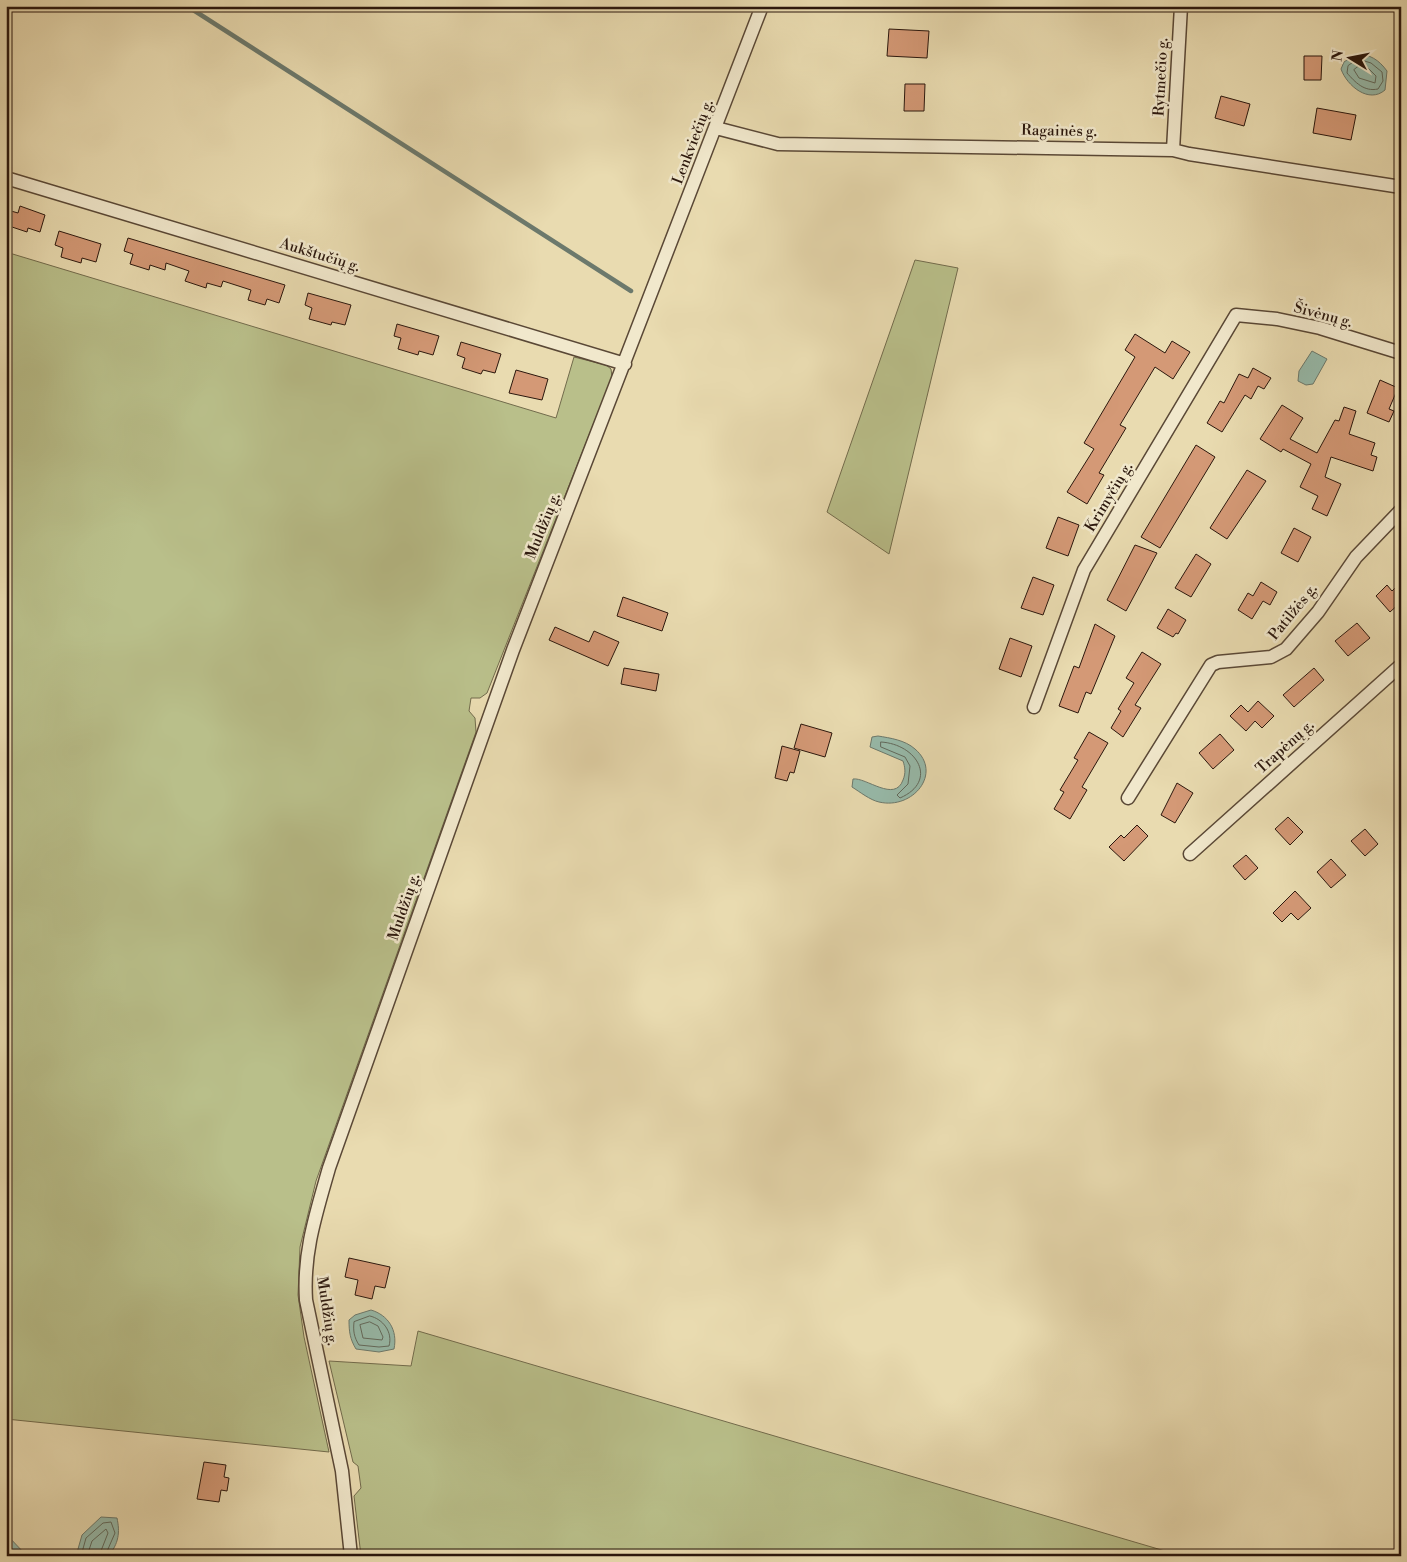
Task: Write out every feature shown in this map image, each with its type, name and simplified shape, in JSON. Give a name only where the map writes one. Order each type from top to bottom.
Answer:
[{"type":"street","name":"Lenkviečių g.","points":[[654,289],[762,6]]},
{"type":"street","name":"Rytmečio g.","points":[[1173,150],[1181,6]]},
{"type":"street","name":"Ragainės g.","points":[[716,128],[778,144],[1173,150],[1401,187]]},
{"type":"street","name":"Aukštučių g.","points":[[6,178],[625,364]]},
{"type":"street","name":"Muldžių g.","points":[[351,1556],[342,1471],[306,1300],[304,1274],[308,1243],[329,1168],[494,702],[654,289]]},
{"type":"street","name":"Šivėnų g.","points":[[1236,315],[1277,319],[1320,328],[1401,353]]},
{"type":"street","name":"Krimyčių g.","points":[[1034,707],[1084,570],[1236,315]]},
{"type":"street","name":"Patilžės g.","points":[[1128,798],[1211,665],[1218,662],[1271,657],[1286,649],[1318,612],[1356,557],[1401,510]]},
{"type":"street","name":"Trapėnų g.","points":[[1190,854],[1401,665]]},
{"type":"green space","points":[[6,252],[556,418],[574,357],[606,365],[611,369],[612,377],[487,693],[480,698],[471,698],[469,711],[475,718],[476,732],[316,1181],[300,1247],[298,1295],[304,1337],[329,1452],[6,1419]]},
{"type":"green space","points":[[915,260],[958,268],[889,554],[827,512]]},
{"type":"green space","points":[[418,1331],[1182,1556],[361,1556],[354,1496],[361,1488],[358,1466],[353,1462],[329,1361],[411,1366]]},
{"type":"water","points":[[1356,54],[1370,56],[1384,67],[1387,71],[1385,90],[1379,94],[1366,94],[1353,87],[1348,81],[1341,69],[1344,62]]},
{"type":"water","points":[[1312,351],[1327,359],[1313,384],[1306,385],[1298,381],[1299,371]]},
{"type":"water","points":[[878,736],[907,743],[923,758],[926,769],[925,778],[920,788],[913,795],[903,800],[891,803],[879,802],[852,787],[853,779],[859,779],[887,789],[894,789],[903,780],[905,770],[903,761],[870,747],[872,737]]},
{"type":"water","points":[[371,1310],[377,1312],[390,1324],[395,1342],[394,1349],[379,1352],[356,1349],[350,1335],[349,1320],[355,1315]]},
{"type":"water","points":[[101,1517],[117,1518],[118,1538],[112,1551],[108,1556],[76,1556],[82,1535]]},
{"type":"water","points":[[6,1534],[27,1556],[6,1556]]},
{"type":"building","points":[[889,29],[929,31],[927,58],[887,56]]},
{"type":"building","points":[[1304,56],[1322,56],[1321,80],[1304,80]]},
{"type":"building","points":[[905,84],[925,84],[924,111],[904,111]]},
{"type":"building","points":[[1221,96],[1250,104],[1244,126],[1215,118]]},
{"type":"building","points":[[1317,108],[1356,115],[1351,140],[1313,133]]},
{"type":"building","points":[[20,206],[45,215],[40,232],[28,228],[27,232],[6,225],[11,211],[18,213]]},
{"type":"building","points":[[59,231],[101,244],[96,262],[82,258],[81,263],[61,257],[63,248],[55,245]]},
{"type":"building","points":[[128,238],[285,285],[279,303],[267,299],[265,305],[248,300],[251,290],[223,281],[221,287],[207,283],[206,288],[185,281],[189,271],[166,263],[165,270],[150,265],[149,270],[130,264],[133,254],[124,251]]},
{"type":"building","points":[[308,293],[351,305],[345,325],[332,322],[331,325],[309,319],[312,308],[305,305]]},
{"type":"building","points":[[397,324],[439,336],[433,355],[419,351],[418,355],[398,349],[401,338],[394,336]]},
{"type":"building","points":[[1135,334],[1165,353],[1172,341],[1190,352],[1173,379],[1155,367],[1120,425],[1126,428],[1099,473],[1104,475],[1087,504],[1067,492],[1094,449],[1084,443],[1135,357],[1125,350]]},
{"type":"building","points":[[461,342],[501,354],[495,373],[483,370],[481,374],[462,368],[465,358],[457,355]]},
{"type":"building","points":[[1253,368],[1271,378],[1264,389],[1258,386],[1251,399],[1245,395],[1222,432],[1207,423],[1220,401],[1224,403],[1239,374],[1248,378]]},
{"type":"building","points":[[516,370],[548,379],[542,400],[509,393]]},
{"type":"building","points":[[1380,380],[1398,388],[1389,409],[1394,411],[1389,422],[1367,413]]},
{"type":"building","points":[[1282,405],[1303,418],[1290,439],[1317,453],[1335,420],[1339,421],[1344,407],[1356,411],[1349,434],[1375,443],[1371,455],[1377,457],[1373,471],[1331,457],[1325,477],[1341,484],[1327,516],[1312,509],[1318,496],[1300,487],[1311,464],[1283,449],[1281,452],[1260,439]]},
{"type":"building","points":[[1196,445],[1215,457],[1160,548],[1141,537]]},
{"type":"building","points":[[1247,470],[1266,481],[1227,539],[1210,528]]},
{"type":"building","points":[[1058,517],[1079,525],[1068,556],[1046,548]]},
{"type":"building","points":[[1294,528],[1311,537],[1298,562],[1281,553]]},
{"type":"building","points":[[1135,545],[1157,553],[1126,611],[1107,600]]},
{"type":"building","points":[[1196,554],[1211,564],[1191,597],[1175,588]]},
{"type":"building","points":[[1033,577],[1054,585],[1043,615],[1021,608]]},
{"type":"building","points":[[1261,582],[1277,592],[1270,605],[1263,601],[1252,619],[1238,610],[1248,593],[1253,596]]},
{"type":"building","points":[[1401,582],[1401,602],[1390,612],[1376,596],[1387,585],[1392,591]]},
{"type":"building","points":[[623,597],[668,613],[662,631],[617,616]]},
{"type":"building","points":[[1168,609],[1186,620],[1178,634],[1176,633],[1173,637],[1157,628]]},
{"type":"building","points":[[1357,623],[1370,638],[1348,656],[1335,641]]},
{"type":"building","points":[[1095,624],[1115,636],[1091,694],[1086,692],[1078,713],[1059,706],[1074,666],[1079,668]]},
{"type":"building","points":[[555,627],[589,642],[594,631],[619,642],[608,666],[549,640]]},
{"type":"building","points":[[1010,638],[1032,646],[1021,677],[999,669]]},
{"type":"building","points":[[1142,652],[1161,664],[1135,705],[1141,708],[1123,737],[1111,728],[1121,711],[1118,709],[1134,683],[1126,678]]},
{"type":"building","points":[[624,668],[659,674],[656,691],[621,684]]},
{"type":"building","points":[[1314,668],[1324,680],[1294,707],[1283,695]]},
{"type":"building","points":[[1258,701],[1274,716],[1262,728],[1255,721],[1246,731],[1230,716],[1241,705],[1248,712]]},
{"type":"building","points":[[801,724],[832,733],[825,757],[794,748]]},
{"type":"building","points":[[1089,732],[1108,743],[1082,787],[1087,790],[1070,819],[1054,809],[1064,792],[1060,790],[1078,760],[1074,758]]},
{"type":"building","points":[[1220,734],[1234,750],[1213,769],[1199,753]]},
{"type":"building","points":[[782,746],[800,751],[794,773],[790,772],[787,781],[775,778]]},
{"type":"building","points":[[1177,783],[1193,793],[1175,823],[1161,815]]},
{"type":"building","points":[[1288,817],[1303,832],[1290,845],[1275,829]]},
{"type":"building","points":[[1137,825],[1148,836],[1124,861],[1109,847],[1121,835],[1124,838]]},
{"type":"building","points":[[1365,829],[1378,844],[1365,856],[1351,841]]},
{"type":"building","points":[[1246,855],[1258,868],[1245,880],[1233,866]]},
{"type":"building","points":[[1331,859],[1346,875],[1331,888],[1317,872]]},
{"type":"building","points":[[1295,891],[1311,908],[1298,920],[1291,913],[1282,922],[1273,913]]},
{"type":"building","points":[[349,1258],[390,1267],[385,1288],[375,1286],[372,1299],[355,1295],[358,1280],[345,1277]]},
{"type":"building","points":[[204,1462],[226,1465],[224,1477],[229,1478],[227,1491],[221,1490],[219,1502],[197,1499]]},
{"type":"waterway","points":[[187,6],[631,291]]}]
